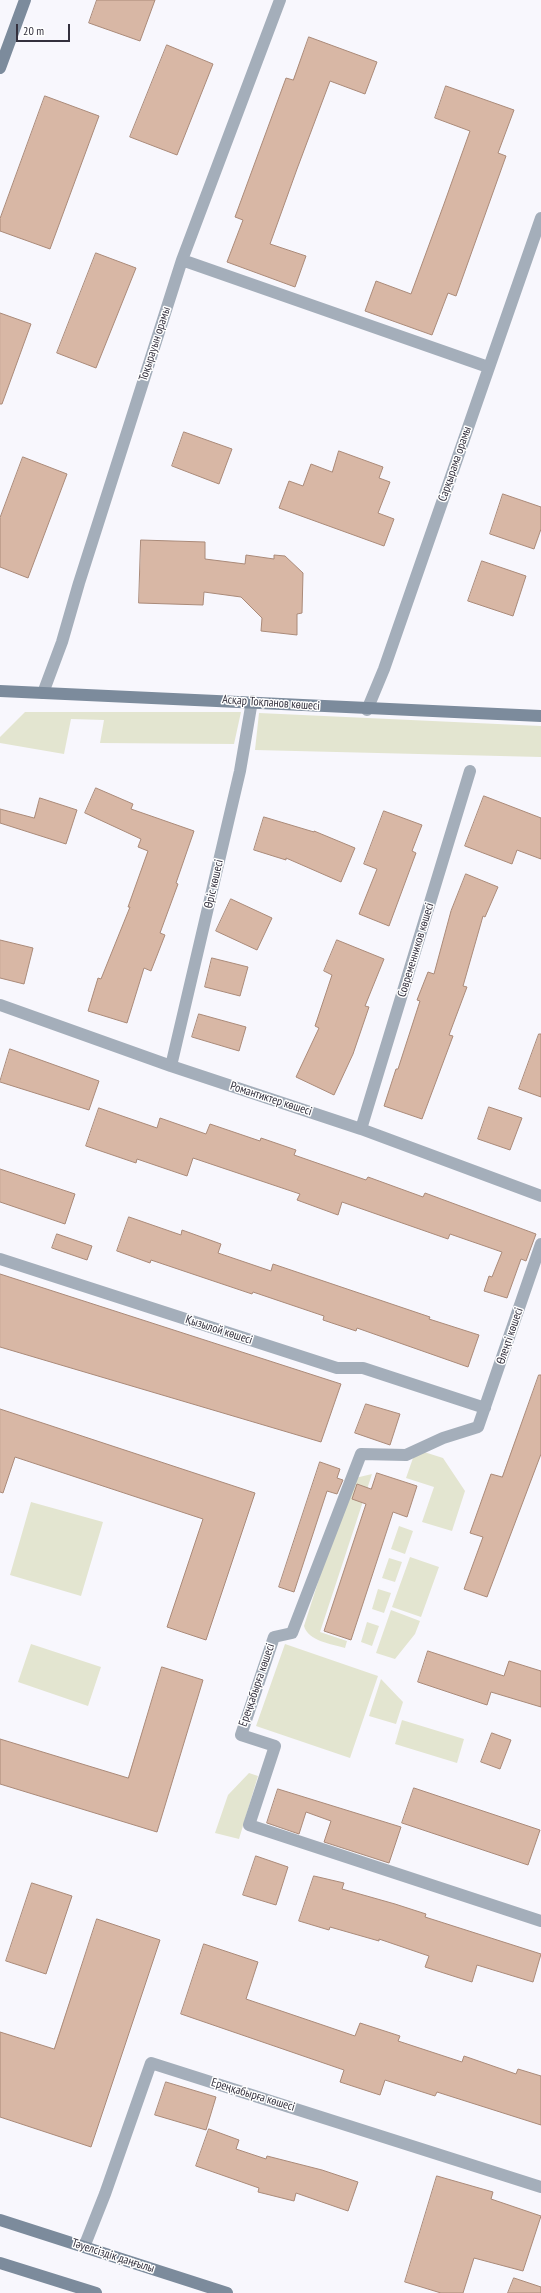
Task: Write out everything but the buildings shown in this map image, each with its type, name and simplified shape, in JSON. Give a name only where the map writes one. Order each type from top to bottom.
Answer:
[{"type":"street","points":[[0,68],[25,0]]},
{"type":"street","name":"Тоқырауын орамы","points":[[43,693],[62,642],[79,583],[182,260],[280,0]]},
{"type":"street","name":"Сарқырама орамы","points":[[367,710],[386,661],[541,218]]},
{"type":"street","points":[[182,260],[488,368]]},
{"type":"street","name":"Асқар Тоқпанов көшесі","points":[[0,690],[252,701],[367,710],[541,716]]},
{"type":"street","name":"Өріс көшесі","points":[[171,1066],[240,771],[252,701]]},
{"type":"street","name":"Современников көшесі","points":[[361,1129],[470,771]]},
{"type":"street","name":"Романтиктер көшесі","points":[[0,1005],[171,1066],[361,1129],[541,1196]]},
{"type":"street","name":"Өлеңті көшесі","points":[[361,1454],[406,1455],[443,1438],[478,1427],[541,1244]]},
{"type":"street","name":"Қызылой көшесі","points":[[0,1259],[337,1368],[363,1368],[485,1408]]},
{"type":"street","name":"Ереңқабырға көшесі","points":[[361,1454],[292,1633],[274,1636],[241,1735],[275,1746],[249,1825],[541,1921]]},
{"type":"street","name":"Ереңқабырға көшесі","points":[[84,2247],[106,2194],[151,2063],[541,2187]]},
{"type":"street","name":"Тәуелсіздік даңғылы","points":[[0,2220],[227,2293]]},
{"type":"street","points":[[0,2263],[96,2293]]},
{"type":"green space","points":[[25,712],[241,712],[234,744],[100,743],[104,720],[71,719],[64,754],[0,743],[0,737]]},
{"type":"green space","points":[[259,713],[541,726],[541,757],[255,750]]},
{"type":"green space","points":[[421,1451],[443,1458],[465,1491],[452,1531],[422,1522],[434,1487],[406,1478],[413,1458]]},
{"type":"green space","points":[[372,1474],[320,1632],[347,1641],[345,1648],[315,1638],[306,1631],[304,1626],[351,1479]]},
{"type":"green space","points":[[31,1502],[103,1522],[81,1596],[10,1575]]},
{"type":"green space","points":[[399,1526],[413,1531],[405,1554],[391,1549]]},
{"type":"green space","points":[[410,1557],[439,1567],[421,1617],[392,1607]]},
{"type":"green space","points":[[389,1558],[402,1562],[395,1582],[382,1578]]},
{"type":"green space","points":[[378,1589],[391,1593],[384,1613],[372,1609]]},
{"type":"green space","points":[[391,1610],[420,1621],[415,1634],[395,1659],[376,1653]]},
{"type":"green space","points":[[367,1622],[379,1626],[372,1646],[361,1642]]},
{"type":"green space","points":[[31,1644],[101,1667],[88,1706],[18,1682]]},
{"type":"green space","points":[[285,1644],[378,1676],[350,1758],[256,1726]]},
{"type":"green space","points":[[381,1679],[403,1702],[396,1724],[369,1716]]},
{"type":"green space","points":[[402,1720],[464,1739],[457,1763],[395,1744]]},
{"type":"green space","points":[[249,1773],[258,1776],[239,1839],[215,1833],[228,1795]]}]
